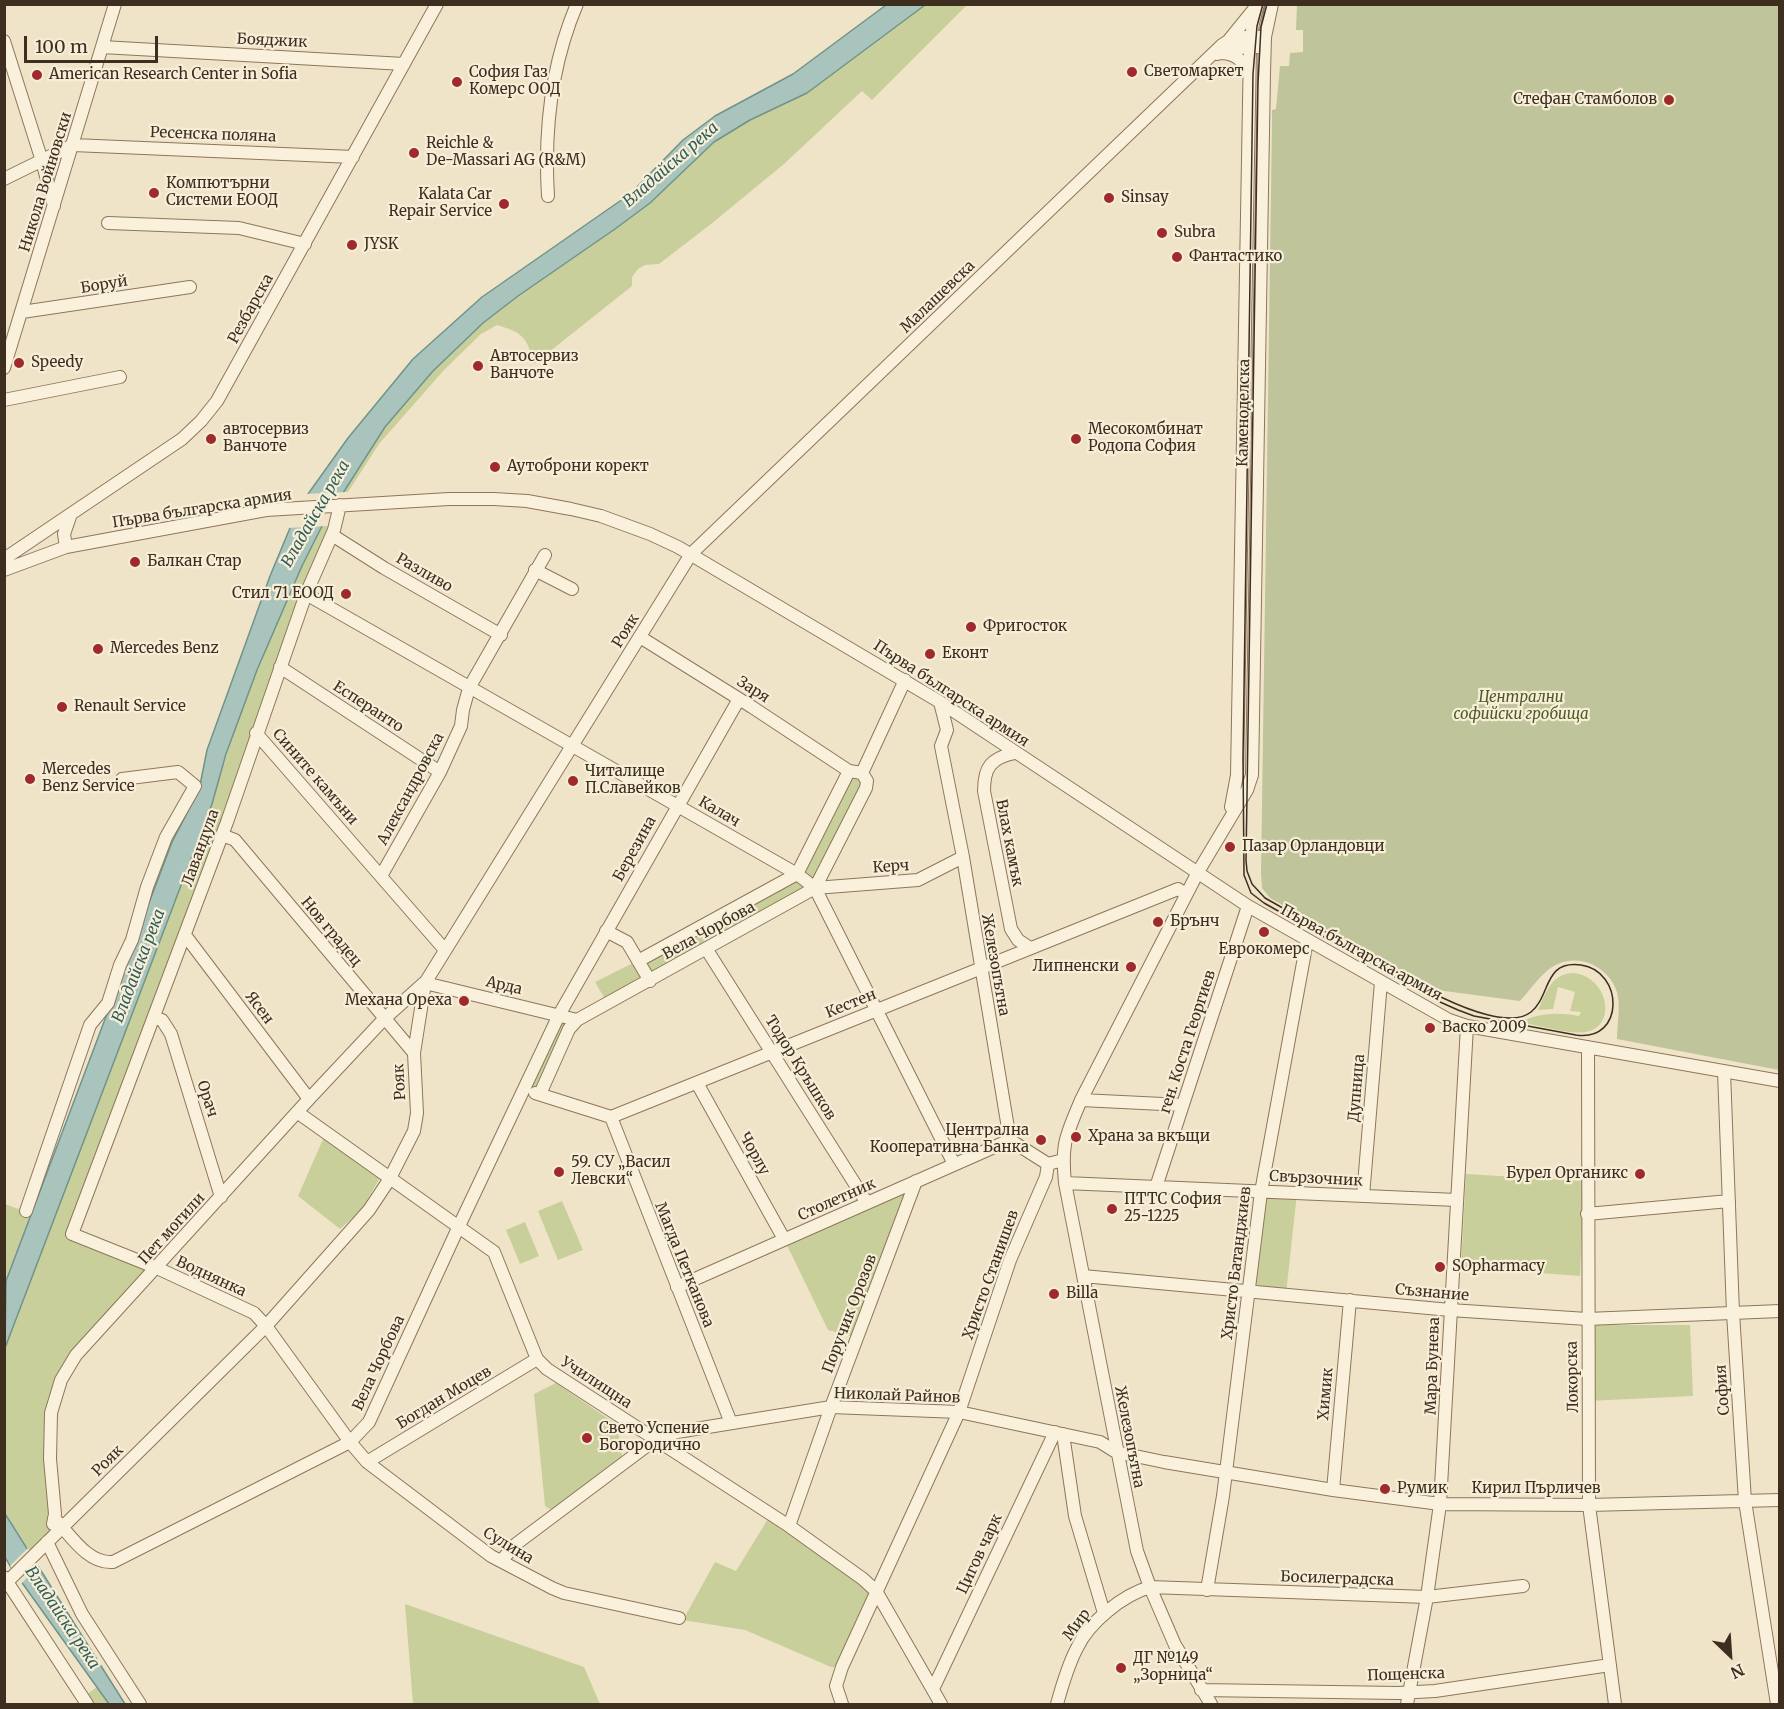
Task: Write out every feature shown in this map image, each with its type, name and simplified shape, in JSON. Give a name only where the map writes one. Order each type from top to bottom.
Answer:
[{"type":"street","name":"Никола Войновски","points":[[4,368],[55,207],[115,4]]},
{"type":"street","name":"Резбарска","points":[[7,557],[182,439],[201,422],[217,401],[437,4]]},
{"type":"street","points":[[548,196],[547,134],[552,90],[562,44],[577,4]]},
{"type":"street","points":[[1229,40],[1258,4]]},
{"type":"street","name":"Каменоделска","points":[[1229,817],[1237,775],[1249,74],[1251,42],[1258,4]]},
{"type":"street","name":"Каменоделска","points":[[1198,872],[1247,790],[1252,775],[1265,42],[1272,4]]},
{"type":"street","name":"Малашевска","points":[[691,554],[1229,40],[1265,42]]},
{"type":"street","points":[[4,41],[55,207]]},
{"type":"street","name":"Малашевска","points":[[1206,61],[1230,48],[1251,42]]},
{"type":"street","name":"Бояджик","points":[[102,47],[404,64]]},
{"type":"street","points":[[1219,53],[1237,57],[1243,62],[1249,74]]},
{"type":"street","points":[[4,179],[73,145]]},
{"type":"street","name":"Ресенска поляна","points":[[73,145],[353,157]]},
{"type":"street","points":[[108,223],[239,228],[305,244]]},
{"type":"street","name":"Боруй","points":[[22,312],[190,287]]},
{"type":"street","points":[[4,400],[120,377]]},
{"type":"street","name":"Първа българска армия","points":[[66,547],[266,510],[340,505],[494,499],[527,501],[601,516],[650,534],[691,554],[905,680],[1248,906],[1449,1020],[1467,1026],[1779,1081]]},
{"type":"street","name":"Лавандула","points":[[72,1234],[222,835],[306,594],[332,536],[340,505]]},
{"type":"street","points":[[4,570],[66,547],[64,534],[72,513]]},
{"type":"street","name":"Разливо","points":[[332,536],[501,635]]},
{"type":"street","name":"Резбарска","points":[[7,557],[39,546],[66,547]]},
{"type":"street","name":"Рояк","points":[[8,1580],[47,1542],[59,1522],[266,1326],[369,1210],[389,1180],[414,1131],[417,1113],[414,1053],[425,983],[691,554]]},
{"type":"street","name":"Александровска","points":[[381,876],[440,772],[461,726],[469,688],[501,635],[535,570],[546,555]]},
{"type":"street","points":[[535,570],[572,589]]},
{"type":"street","name":"Калач","points":[[306,594],[797,874],[815,888],[954,1164]]},
{"type":"street","name":"Заря","points":[[640,637],[849,771]]},
{"type":"street","name":"Есперанто","points":[[279,667],[440,772]]},
{"type":"street","points":[[862,773],[905,680]]},
{"type":"street","name":"Березина","points":[[559,1015],[739,699]]},
{"type":"street","points":[[940,702],[947,730],[941,746],[963,857]]},
{"type":"street","points":[[947,730],[968,720]]},
{"type":"street","name":"Сините камъни","points":[[256,733],[445,950]]},
{"type":"street","name":"Влах камък","points":[[1016,753],[1006,755],[991,763],[984,776],[984,791],[1011,929],[1018,940],[1030,948]]},
{"type":"street","points":[[797,874],[849,771],[862,773],[867,781],[866,788],[815,888]]},
{"type":"street","name":"Лавандула","points":[[26,1211],[90,1025],[108,1003],[120,966],[132,940],[147,887],[166,837],[195,786],[178,772],[122,779]]},
{"type":"street","name":"Нов градец","points":[[222,835],[235,840],[414,1053]]},
{"type":"street","name":"Керч","points":[[815,888],[918,880],[963,857]]},
{"type":"street","name":"Железопътна","points":[[963,857],[1010,1140]]},
{"type":"street","points":[[1010,1140],[1048,1164],[1063,1161],[1065,1139],[1082,1100],[1198,872]]},
{"type":"street","name":"Вела Чорбова","points":[[639,962],[797,874]]},
{"type":"street","name":"Вела Чорбова","points":[[577,1020],[707,950],[815,888]]},
{"type":"street","name":"Кестен","points":[[611,1117],[1178,889],[1186,894]]},
{"type":"street","name":"ген. Коста Георгиев","points":[[1156,1187],[1248,906]]},
{"type":"street","points":[[740,907],[750,926]]},
{"type":"street","points":[[606,931],[627,942],[650,981]]},
{"type":"street","name":"Ясен","points":[[185,935],[309,1099]]},
{"type":"street","name":"Христо Батанджиев","points":[[1208,1590],[1226,1473],[1261,1191],[1307,941]]},
{"type":"street","name":"Тодор Кръшков","points":[[707,950],[867,1203]]},
{"type":"street","name":"Дупница","points":[[1363,1196],[1381,982]]},
{"type":"street","name":"Пет могили","points":[[59,1522],[50,1460],[51,1413],[62,1380],[76,1355],[384,1019],[425,983]]},
{"type":"street","name":"Арда","points":[[425,983],[577,1020]]},
{"type":"street","name":"Вела Чорбова","points":[[59,1522],[85,1552],[104,1563],[113,1562],[350,1442],[369,1422],[559,1015]]},
{"type":"street","name":"Орач","points":[[154,1018],[162,1020],[171,1034],[221,1197]]},
{"type":"street","points":[[540,1094],[569,1029],[577,1020]]},
{"type":"street","name":"Мара Бунева","points":[[1407,1698],[1427,1597],[1440,1504],[1467,1026]]},
{"type":"street","name":"Локорска","points":[[1588,1047],[1589,1505],[1615,1704]]},
{"type":"street","name":"София","points":[[1724,1071],[1733,1313],[1745,1501],[1777,1704]]},
{"type":"street","name":"Чорлу","points":[[697,1083],[784,1239]]},
{"type":"street","points":[[524,1089],[611,1117]]},
{"type":"street","points":[[1082,1100],[1183,1105]]},
{"type":"street","name":"Училищна","points":[[297,1112],[389,1180],[494,1252],[537,1359],[547,1369],[789,1526],[863,1579],[876,1591]]},
{"type":"street","name":"Магда Петканова","points":[[611,1117],[730,1423]]},
{"type":"street","name":"Столетник","points":[[677,1287],[1010,1140]]},
{"type":"street","name":"Железопътна","points":[[1063,1161],[1065,1183],[1116,1452],[1137,1551],[1175,1645],[1208,1697]]},
{"type":"street","name":"Христо Станишев","points":[[842,1704],[836,1686],[842,1667],[959,1412],[1010,1260],[1046,1177],[1048,1164]]},
{"type":"street","name":"Поручик Орозов","points":[[789,1526],[916,1181]]},
{"type":"street","name":"Свързочник","points":[[1065,1183],[1457,1200]]},
{"type":"street","points":[[1587,1214],[1729,1201]]},
{"type":"street","name":"Воднянка","points":[[72,1234],[157,1268],[254,1313],[266,1326],[350,1442]]},
{"type":"street","name":"Съзнание","points":[[1083,1276],[1450,1310],[1587,1319],[1779,1311]]},
{"type":"street","name":"Химик","points":[[1333,1490],[1350,1300]]},
{"type":"street","name":"Богдан Моцев","points":[[368,1462],[537,1359]]},
{"type":"street","name":"Николай Райнов","points":[[501,1561],[516,1544],[656,1438],[677,1432],[831,1407],[959,1412],[1100,1442],[1116,1452]]},
{"type":"street","points":[[1059,1433],[1076,1516],[1104,1613]]},
{"type":"street","name":"Цигов чарк","points":[[933,1689],[1059,1433]]},
{"type":"street","name":"Сулина","points":[[350,1442],[368,1462],[491,1556],[564,1593],[679,1618]]},
{"type":"street","name":"Кирил Пърличев","points":[[1116,1452],[1226,1473],[1440,1504],[1589,1505],[1779,1500]]},
{"type":"street","points":[[47,1542],[82,1614],[140,1704]]},
{"type":"street","points":[[8,1580],[87,1704]]},
{"type":"street","name":"Босилеградска","points":[[1150,1587],[1427,1597],[1523,1586]]},
{"type":"street","name":"Мир","points":[[1057,1704],[1077,1646],[1104,1613],[1136,1592],[1150,1587]]},
{"type":"street","points":[[876,1591],[941,1704]]},
{"type":"street","name":"Пощенска","points":[[1208,1697],[1407,1698],[1435,1691],[1610,1665]]},
{"type":"green space","points":[[925,5],[967,5],[872,100],[862,91],[784,164],[711,224],[659,264],[645,265],[638,269],[632,277],[632,286],[534,364],[526,342],[519,334],[497,325],[481,334],[444,370],[379,444],[348,492],[342,492],[385,427],[433,371],[483,323],[649,203],[714,142],[750,120],[807,93]]},
{"type":"green space","name":"Централни софийски гробища","points":[[1297,5],[1779,5],[1779,1070],[1617,1039],[1619,1003],[1613,983],[1599,968],[1581,961],[1561,962],[1552,967],[1539,978],[1520,1001],[1437,990],[1270,898],[1262,888],[1272,110],[1276,109],[1280,66],[1289,66],[1290,53],[1303,52],[1303,30],[1296,30]]},
{"type":"green space","points":[[340,505],[73,1234],[157,1268],[76,1355],[51,1413],[52,1527],[47,1542],[33,1556],[5,1512],[5,1348],[212,804],[234,733],[260,663],[322,526],[329,526]]},
{"type":"green space","points":[[849,771],[867,781],[815,888],[650,981],[638,961],[797,874]]},
{"type":"green space","points":[[635,962],[644,978],[605,999],[595,982]]},
{"type":"green space","points":[[1574,973],[1586,976],[1595,983],[1605,1002],[1602,1021],[1596,1028],[1580,1033],[1520,1022],[1549,1014],[1579,1016],[1581,1012],[1570,1011],[1575,992],[1558,987],[1553,1009],[1538,1010],[1550,985],[1560,976]]},
{"type":"green space","points":[[560,1022],[566,1022],[568,1027],[541,1088],[533,1087],[532,1081]]},
{"type":"green space","points":[[324,1137],[380,1178],[361,1210],[340,1229],[298,1196]]},
{"type":"green space","points":[[1466,1174],[1584,1181],[1580,1276],[1461,1267]]},
{"type":"green space","points":[[916,1181],[857,1338],[828,1330],[784,1239]]},
{"type":"green space","points":[[1261,1192],[1297,1193],[1286,1294],[1248,1291]]},
{"type":"green space","points":[[562,1201],[583,1250],[558,1260],[538,1211]]},
{"type":"green space","points":[[5,1204],[32,1214],[5,1284]]},
{"type":"green space","points":[[525,1222],[539,1256],[520,1264],[506,1230]]},
{"type":"green space","points":[[1590,1325],[1690,1325],[1693,1396],[1588,1401]]},
{"type":"green space","points":[[556,1383],[613,1422],[619,1436],[622,1456],[551,1510],[545,1506],[534,1394]]},
{"type":"green space","points":[[771,1514],[876,1591],[842,1667],[831,1667],[745,1630],[683,1620],[715,1562],[736,1571]]},
{"type":"green space","points":[[405,1604],[584,1667],[600,1704],[413,1704]]},
{"type":"green space","points":[[97,1687],[109,1704],[87,1704],[83,1697]]},
{"type":"water","name":"Владайска река","points":[[886,5],[925,5],[807,93],[750,120],[714,142],[650,203],[483,323],[433,371],[385,427],[322,526],[257,670],[226,754],[212,804],[5,1348],[6,1281],[172,842],[199,790],[207,750],[270,576],[290,528],[308,494],[348,438],[413,359],[482,297],[630,194],[683,140],[715,116],[793,74]]},
{"type":"water","name":"Владайска река","points":[[4,1512],[125,1704],[109,1704],[10,1566],[5,1557]]},
{"type":"pier","points":[[346,492],[326,526],[287,528],[305,494]]},
{"type":"pier","points":[[28,1548],[39,1565],[21,1584],[10,1566]]},
{"type":"tram line","points":[[1263,4],[1257,26],[1253,74],[1243,757],[1244,875],[1251,893],[1264,903],[1440,1002],[1474,1016],[1576,1035],[1592,1034],[1604,1028],[1610,1018],[1613,1005],[1611,992],[1605,979],[1595,970],[1581,965],[1560,968],[1554,973],[1542,997],[1531,1012],[1512,1018],[1487,1015],[1443,998],[1265,898],[1252,884],[1247,871],[1258,83],[1261,27],[1267,4]]},
{"type":"place","name":"Светомаркет","points":[[1132,72]]},
{"type":"place","name":"American Research Center in Sofia","points":[[37,75]]},
{"type":"place","name":"София Газ Комерс ООД","points":[[457,82]]},
{"type":"place","name":"Стефан Стамболов","points":[[1669,100]]},
{"type":"place","name":"Reichle & De-Massari AG (R&M)","points":[[414,153]]},
{"type":"place","name":"Компютърни Системи ЕООД","points":[[154,193]]},
{"type":"place","name":"Sinsay","points":[[1109,198]]},
{"type":"place","name":"Kalata Car Repair Service","points":[[504,204]]},
{"type":"place","name":"Subra","points":[[1162,233]]},
{"type":"place","name":"JYSK","points":[[352,245]]},
{"type":"place","name":"Фантастико","points":[[1177,257]]},
{"type":"place","name":"Speedy","points":[[19,363]]},
{"type":"place","name":"Автосервиз Ванчоте","points":[[478,366]]},
{"type":"place","name":"автосервиз Ванчоте","points":[[211,439]]},
{"type":"place","name":"Месокомбинат Родопа София","points":[[1076,439]]},
{"type":"place","name":"Аутоброни корект","points":[[495,467]]},
{"type":"place","name":"Балкан Стар","points":[[135,562]]},
{"type":"place","name":"Стил 71 ЕООД","points":[[346,594]]},
{"type":"place","name":"Фригосток","points":[[971,627]]},
{"type":"place","name":"Mercedes Benz","points":[[98,649]]},
{"type":"place","name":"Еконт","points":[[930,654]]},
{"type":"place","name":"Renault Service","points":[[62,707]]},
{"type":"place","name":"Mercedes Benz Service","points":[[30,779]]},
{"type":"place","name":"Читалище П.Славейков","points":[[573,781]]},
{"type":"place","name":"Пазар Орландовци","points":[[1230,847]]},
{"type":"place","name":"Брънч","points":[[1158,922]]},
{"type":"place","name":"Еврокомерс","points":[[1264,932]]},
{"type":"place","name":"Липненски","points":[[1131,967]]},
{"type":"place","name":"Механа Ореха","points":[[464,1001]]},
{"type":"place","name":"Васко 2009","points":[[1430,1028]]},
{"type":"place","name":"Храна за вкъщи","points":[[1076,1137]]},
{"type":"place","name":"Централна Кооперативна Банка","points":[[1041,1140]]},
{"type":"place","name":"59. СУ „Васил Левски“","points":[[559,1172]]},
{"type":"place","name":"Бурел Органикс","points":[[1640,1174]]},
{"type":"place","name":"ПТТС София 25-1225","points":[[1112,1209]]},
{"type":"place","name":"SOpharmacy","points":[[1440,1267]]},
{"type":"place","name":"Billa","points":[[1054,1294]]},
{"type":"place","name":"Свето Успение Богородично","points":[[587,1438]]},
{"type":"place","name":"Румик","points":[[1385,1489]]},
{"type":"place","name":"ДГ №149 „Зорница“","points":[[1121,1668]]}]
